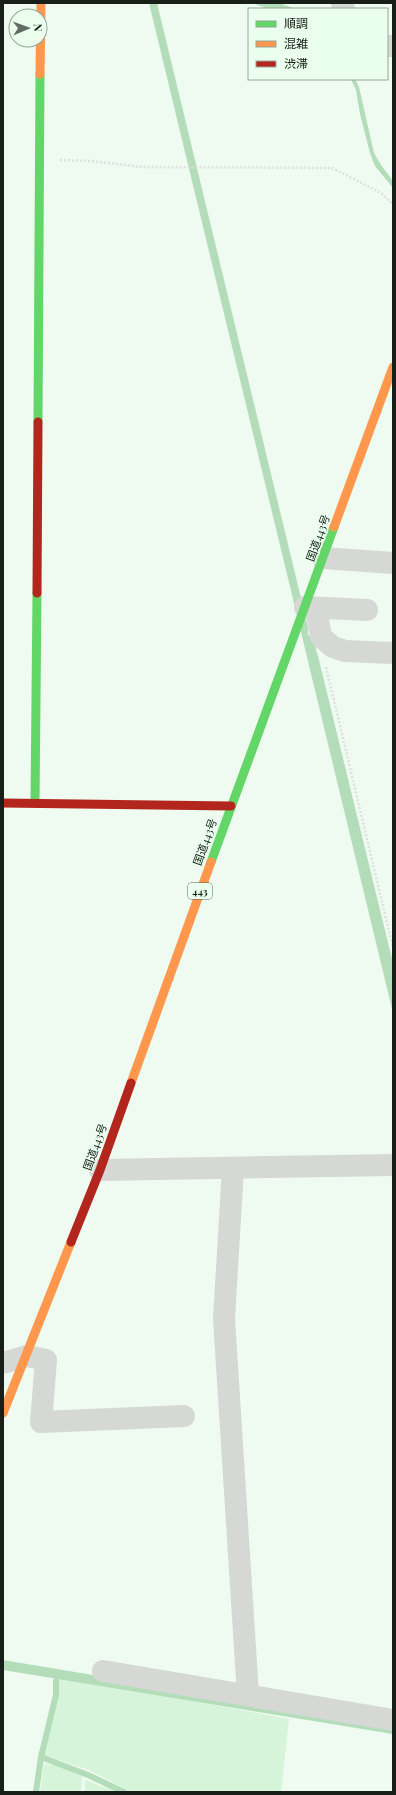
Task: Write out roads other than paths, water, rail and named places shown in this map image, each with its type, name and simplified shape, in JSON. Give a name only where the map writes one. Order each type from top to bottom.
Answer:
[{"type":"main road","points":[[35,803],[41,3]]},
{"type":"main road","name":"国道443号","points":[[3,1413],[100,1170],[231,806],[311,607],[324,558],[393,368]]},
{"type":"main road","points":[[3,803],[231,806]]},
{"type":"street","points":[[324,558],[393,563]]},
{"type":"street","points":[[367,610],[311,607],[321,637],[333,647],[346,651],[393,653]]},
{"type":"street","points":[[100,1170],[393,1165]]},
{"type":"street","points":[[233,1168],[224,1319],[248,1695]]},
{"type":"street","points":[[3,1363],[27,1356],[46,1360],[41,1422],[184,1416]]},
{"type":"street","points":[[103,1671],[393,1720]]},
{"type":"waterway","points":[[36,1792],[41,1757],[56,1695],[56,1681]]},
{"type":"waterway","points":[[41,1757],[88,1775],[124,1792]]}]
